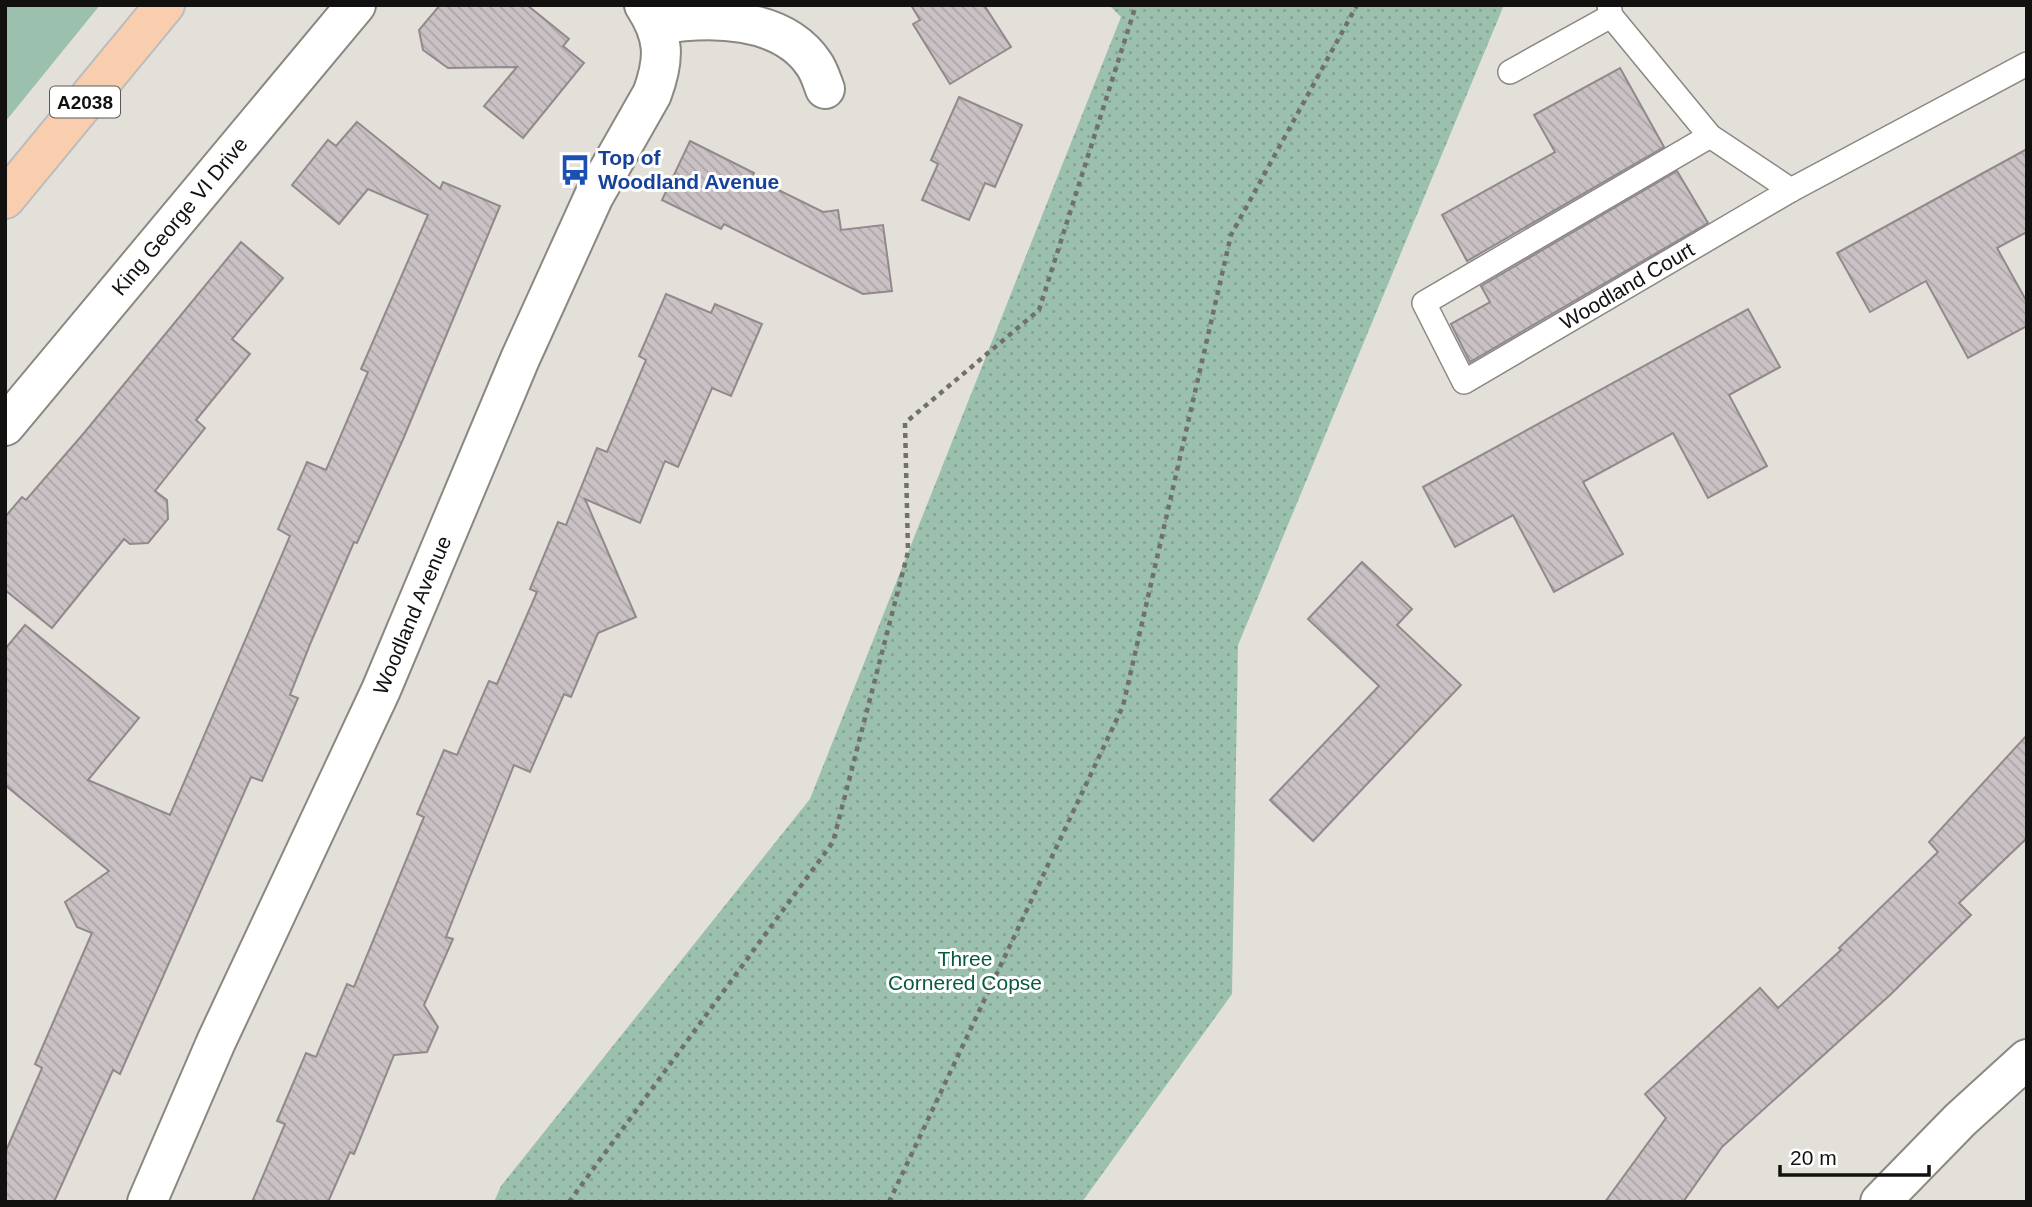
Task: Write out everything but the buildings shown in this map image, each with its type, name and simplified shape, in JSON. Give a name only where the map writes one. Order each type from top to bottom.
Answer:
[{"type":"main road","name":"A2038","points":[[5,199],[165,5]]},
{"type":"street","name":"King George VI Drive","points":[[5,426],[356,5]]},
{"type":"street","name":"Woodland Avenue","points":[[147,1202],[216,1042],[381,690],[520,359],[594,196],[652,94],[661,59],[651,15],[757,26],[790,39],[815,65],[825,89]]},
{"type":"street","points":[[1880,1202],[1960,1120],[2027,1059]]},
{"type":"lane","points":[[1510,72],[1610,10],[1710,136],[1791,190]]},
{"type":"lane","name":"Woodland Court","points":[[1710,136],[1424,303],[1464,382],[1791,190],[2027,64]]},
{"type":"path","points":[[569,1202],[833,842],[908,552],[905,422],[1039,310],[1136,5]]},
{"type":"path","points":[[889,1202],[1123,706],[1231,235],[1357,5]]},
{"type":"green space","points":[[5,5],[100,5],[5,122]]},
{"type":"green space","name":"Three Cornered Copse","points":[[1109,5],[1504,5],[1238,645],[1232,994],[1082,1202],[494,1202],[501,1186],[810,799],[1121,17]]},
{"type":"place","name":"Top of Woodland Avenue","points":[[575,170]]}]
